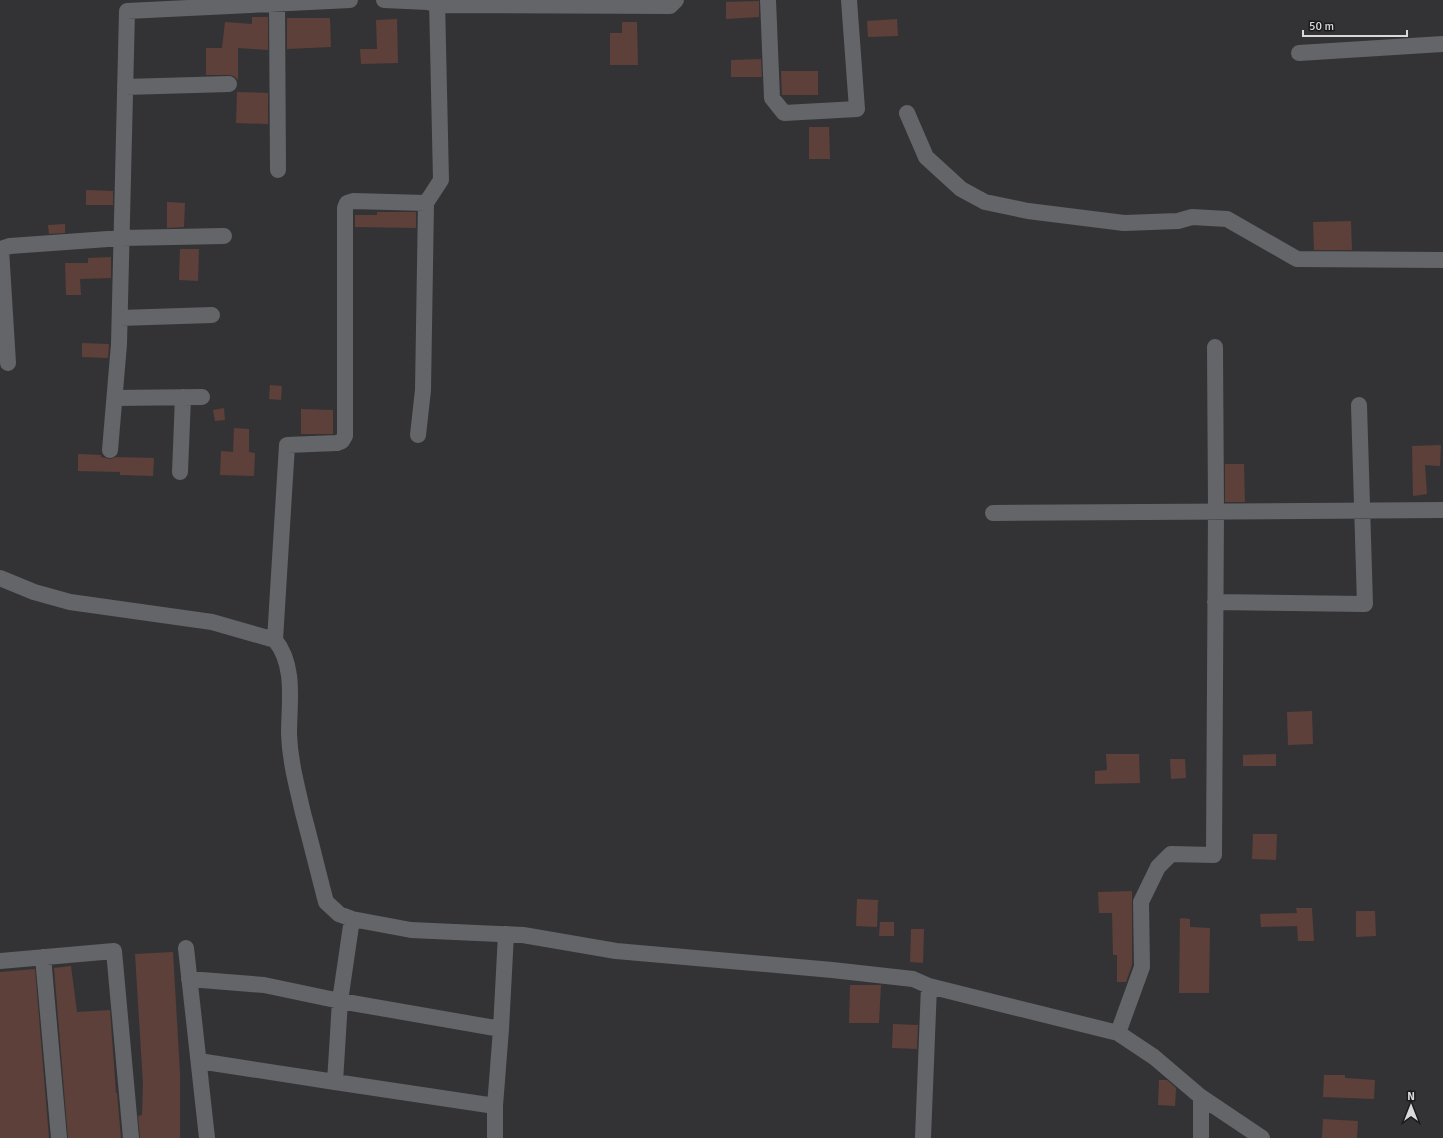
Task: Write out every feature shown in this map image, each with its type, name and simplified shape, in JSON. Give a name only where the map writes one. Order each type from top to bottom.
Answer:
[{"type":"street","points":[[110,450],[120,318],[127,11],[350,0]]},
{"type":"street","points":[[384,0],[437,3],[670,6],[676,0]]},
{"type":"street","points":[[768,0],[772,98],[784,113],[857,109],[849,0]]},
{"type":"street","points":[[418,434],[423,390],[426,203],[441,180],[437,3]]},
{"type":"street","points":[[277,4],[278,170]]},
{"type":"street","points":[[1299,53],[1443,44]]},
{"type":"street","points":[[125,87],[229,84]]},
{"type":"street","points":[[907,113],[926,157],[961,189],[986,202],[1028,212],[1124,223],[1178,221],[1192,217],[1227,219],[1297,259],[1443,260]]},
{"type":"street","points":[[275,640],[287,446],[337,442],[342,441],[345,436],[345,208],[347,203],[353,201],[426,203]]},
{"type":"street","points":[[8,363],[0,249],[10,246],[122,238],[224,236]]},
{"type":"street","points":[[120,318],[212,315]]},
{"type":"street","points":[[1118,1033],[1142,967],[1141,902],[1158,867],[1171,854],[1214,855],[1216,602],[1215,347]]},
{"type":"street","points":[[180,472],[183,397]]},
{"type":"street","points":[[115,398],[202,397]]},
{"type":"street","points":[[1216,602],[1365,604],[1359,405]]},
{"type":"street","points":[[993,513],[1216,510],[1443,510]]},
{"type":"street","points":[[0,578],[34,592],[70,602],[212,622],[275,640],[281,647],[291,692],[289,734],[292,769],[326,902],[339,914],[352,920],[411,930],[531,936],[616,951],[832,970],[913,979],[929,986],[1118,1033],[1154,1057],[1202,1097],[1262,1138]]},
{"type":"street","points":[[335,1082],[340,1002],[352,920]]},
{"type":"street","points":[[495,1138],[495,1106],[506,934]]},
{"type":"street","points":[[186,948],[207,1138]]},
{"type":"street","points":[[0,961],[114,951],[131,1138]]},
{"type":"street","points":[[43,957],[59,1138]]},
{"type":"street","points":[[189,979],[264,985],[340,1002],[501,1029]]},
{"type":"street","points":[[923,1138],[929,986]]},
{"type":"street","points":[[199,1061],[495,1106]]},
{"type":"street","points":[[1202,1097],[1202,1138]]},
{"type":"building","points":[[759,1],[759,17],[726,19],[726,2]]},
{"type":"building","points":[[252,17],[268,17],[268,50],[238,48],[238,80],[234,76],[229,75],[206,75],[206,48],[222,48],[225,22],[252,24]]},
{"type":"building","points":[[287,18],[330,18],[331,47],[287,49]]},
{"type":"building","points":[[397,19],[398,63],[361,64],[360,49],[377,49],[376,20]]},
{"type":"building","points":[[897,19],[898,36],[868,37],[867,21]]},
{"type":"building","points":[[622,22],[637,22],[638,65],[610,65],[610,33],[622,33]]},
{"type":"building","points":[[761,59],[762,77],[731,77],[731,60]]},
{"type":"building","points":[[781,71],[818,71],[818,95],[782,95]]},
{"type":"building","points":[[237,92],[268,93],[268,124],[236,123]]},
{"type":"building","points":[[809,127],[829,127],[830,159],[809,159]]},
{"type":"building","points":[[86,190],[113,191],[113,205],[86,205]]},
{"type":"building","points":[[167,202],[185,203],[184,227],[167,228]]},
{"type":"building","points":[[377,212],[416,212],[416,228],[355,227],[355,215],[377,215]]},
{"type":"building","points":[[1351,221],[1352,250],[1314,250],[1313,222]]},
{"type":"building","points":[[65,224],[65,233],[49,234],[48,225]]},
{"type":"building","points":[[180,249],[199,249],[198,281],[179,280]]},
{"type":"building","points":[[111,257],[111,278],[80,279],[81,295],[66,295],[65,263],[88,263],[88,258]]},
{"type":"building","points":[[82,343],[109,344],[108,358],[82,357]]},
{"type":"building","points":[[270,385],[282,386],[281,400],[269,399]]},
{"type":"building","points":[[224,408],[225,420],[215,421],[213,410]]},
{"type":"building","points":[[301,409],[333,410],[333,434],[301,434]]},
{"type":"building","points":[[234,428],[249,429],[249,452],[255,453],[254,476],[220,475],[221,451],[233,452]]},
{"type":"building","points":[[1441,445],[1440,466],[1425,465],[1427,494],[1413,496],[1412,446]]},
{"type":"building","points":[[78,454],[101,455],[101,457],[110,459],[116,457],[154,458],[153,476],[120,475],[120,472],[78,471]]},
{"type":"building","points":[[1225,464],[1244,464],[1245,502],[1225,502]]},
{"type":"building","points":[[1312,711],[1313,744],[1288,745],[1287,712]]},
{"type":"building","points":[[1106,754],[1139,754],[1140,783],[1095,784],[1095,771],[1107,770]]},
{"type":"building","points":[[1276,754],[1276,766],[1243,766],[1243,755]]},
{"type":"building","points":[[1170,759],[1185,759],[1186,778],[1171,779]]},
{"type":"building","points":[[1253,834],[1277,834],[1276,860],[1252,859]]},
{"type":"building","points":[[1132,891],[1132,965],[1126,982],[1117,982],[1117,955],[1113,955],[1112,913],[1099,913],[1098,892]]},
{"type":"building","points":[[857,899],[878,900],[877,927],[856,926]]},
{"type":"building","points":[[1296,908],[1312,908],[1314,941],[1298,941],[1297,926],[1261,927],[1260,914],[1297,913]]},
{"type":"building","points":[[1356,911],[1375,911],[1376,936],[1356,937]]},
{"type":"building","points":[[1180,918],[1190,919],[1190,927],[1210,928],[1209,993],[1179,993]]},
{"type":"building","points":[[880,922],[894,922],[894,936],[879,936]]},
{"type":"building","points":[[911,929],[924,929],[923,963],[910,962]]},
{"type":"building","points":[[173,952],[180,1073],[180,1138],[140,1138],[138,1116],[142,1115],[143,1084],[135,954]]},
{"type":"building","points":[[71,966],[77,1012],[110,1010],[121,1138],[68,1138],[54,968]]},
{"type":"building","points":[[35,969],[49,1138],[0,1138],[0,972]]},
{"type":"building","points":[[850,985],[881,985],[879,1023],[849,1023]]},
{"type":"building","points":[[893,1024],[918,1025],[917,1049],[892,1048]]},
{"type":"building","points":[[1324,1075],[1345,1075],[1345,1078],[1375,1080],[1374,1099],[1323,1097]]},
{"type":"building","points":[[1159,1080],[1167,1080],[1176,1088],[1175,1106],[1158,1105]]},
{"type":"building","points":[[1323,1119],[1358,1121],[1357,1138],[1322,1138]]}]
